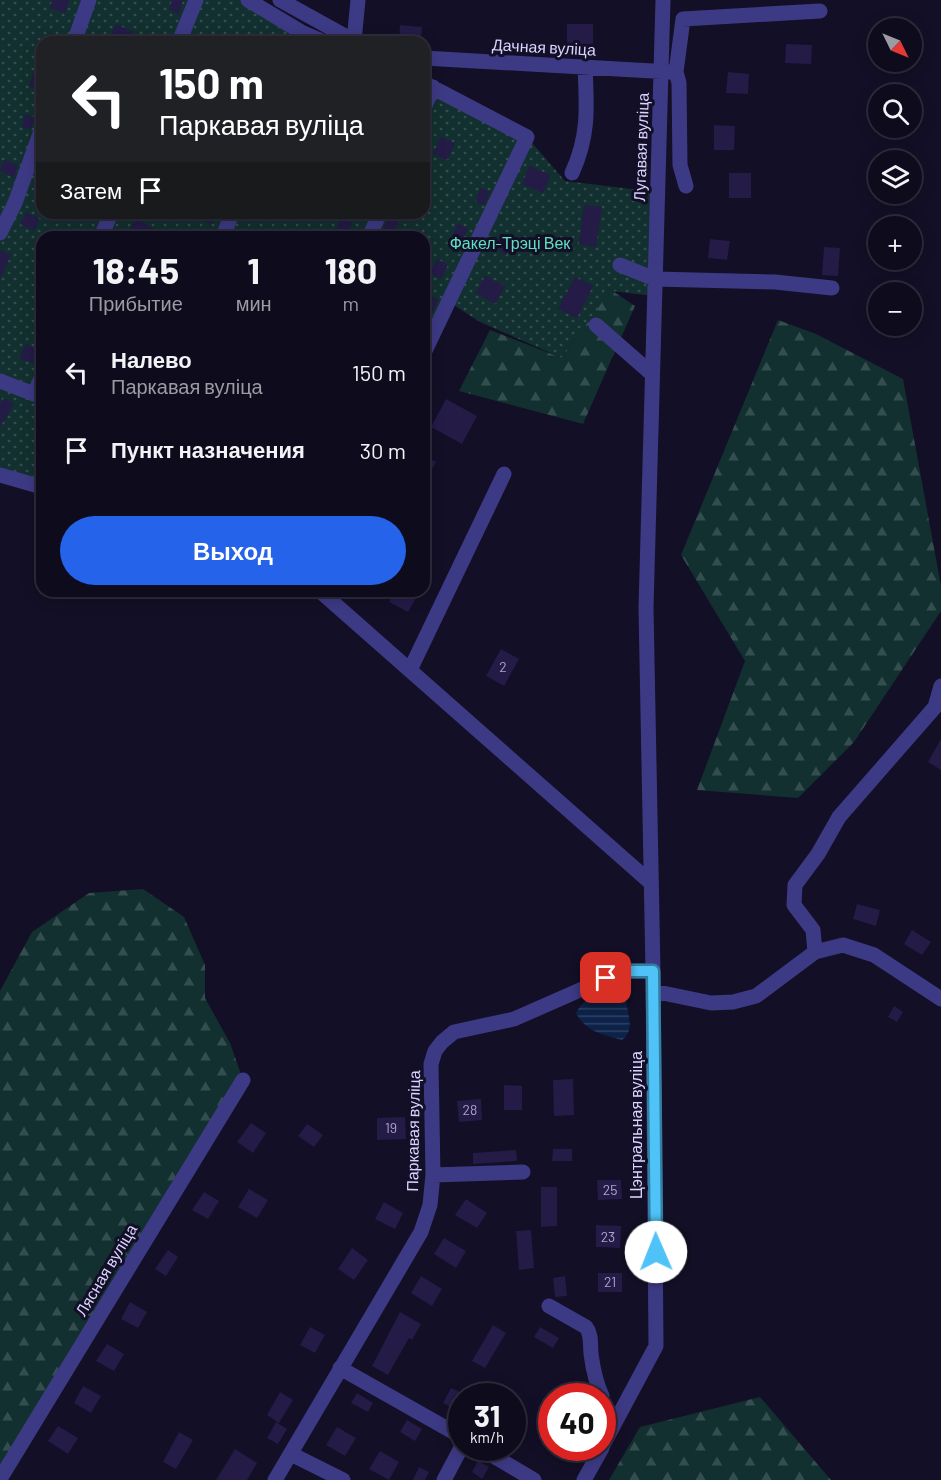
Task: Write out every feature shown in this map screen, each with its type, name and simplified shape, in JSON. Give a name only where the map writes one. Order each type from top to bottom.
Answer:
[{"type":"street","points":[[76,36],[89,0]]},
{"type":"street","points":[[181,36],[196,0]]},
{"type":"street","points":[[248,0],[298,36]]},
{"type":"street","points":[[280,0],[344,36]]},
{"type":"street","points":[[355,36],[358,0]]},
{"type":"street","name":"Лугавая вуліца","points":[[650,882],[646,608],[654,296],[669,72],[663,0]]},
{"type":"street","points":[[686,186],[680,165],[679,83],[669,72],[683,20],[819,11]]},
{"type":"street","name":"Дачная вуліца","points":[[430,58],[669,72]]},
{"type":"street","points":[[572,172],[582,151],[587,114],[585,68]]},
{"type":"street","points":[[430,86],[527,136],[430,340]]},
{"type":"street","points":[[0,233],[15,203],[36,145]]},
{"type":"street","points":[[620,265],[655,279],[775,282],[832,288]]},
{"type":"street","points":[[596,325],[652,374]]},
{"type":"street","points":[[0,381],[34,394],[36,390]]},
{"type":"street","points":[[410,670],[504,474]]},
{"type":"street","points":[[0,475],[36,485]]},
{"type":"street","points":[[327,597],[650,882]]},
{"type":"street","points":[[815,952],[813,930],[794,905],[795,885],[818,854],[839,817],[938,709],[941,686]]},
{"type":"street","name":"Цэнтральная вуліца","points":[[616,1422],[656,1346],[653,971],[650,882]]},
{"type":"street","points":[[653,991],[711,1003],[733,1002],[756,996],[815,952],[843,945],[874,955],[941,999]]},
{"type":"street","name":"Паркавая вуліца","points":[[275,1480],[421,1232],[430,1205],[433,1174],[431,1065],[435,1052],[442,1042],[454,1032],[514,1018],[622,971],[653,971]]},
{"type":"street","name":"Лясная вуліца","points":[[0,1479],[243,1080]]},
{"type":"street","points":[[433,1174],[523,1172]]},
{"type":"street","points":[[549,1306],[586,1327],[590,1332],[596,1383]]},
{"type":"street","points":[[340,1368],[448,1429]]},
{"type":"street","points":[[291,1454],[321,1474],[343,1480]]},
{"type":"street","points":[[444,1480],[454,1461]]},
{"type":"street","points":[[502,1461],[534,1480]]},
{"type":"street","name":"Цэнтральная вуліца","points":[[584,1480],[594,1461]]},
{"type":"green space","name":"Факел-Трэці Век","points":[[0,0],[248,0],[313,36],[36,36],[36,219],[430,219],[430,86],[527,137],[565,181],[657,192],[654,296],[611,291],[562,358],[480,322],[449,302],[430,342],[430,231],[36,231],[36,485],[0,475]]},
{"type":"green space","points":[[611,290],[635,306],[583,424],[459,391],[490,330],[562,358]]},
{"type":"green space","points":[[778,320],[816,334],[903,379],[941,586],[941,611],[854,742],[798,798],[697,790],[745,661],[681,555]]},
{"type":"green space","points":[[143,889],[184,917],[205,965],[205,998],[230,1043],[243,1080],[0,1479],[0,991],[32,932],[89,893]]},
{"type":"green space","points":[[760,1397],[831,1480],[609,1480],[640,1427]]},
{"type":"water","points":[[601,994],[613,995],[626,1001],[630,1027],[622,1040],[590,1028],[576,1013],[586,1001]]},
{"type":"building","points":[[52,0],[69,0],[65,13],[50,8]]},
{"type":"building","points":[[172,0],[183,0],[179,14],[169,10]]},
{"type":"building","points":[[116,24],[133,32],[131,36],[110,36]]},
{"type":"building","points":[[567,24],[593,24],[593,47],[567,46]]},
{"type":"building","points":[[400,25],[422,27],[421,36],[399,36]]},
{"type":"building","points":[[786,44],[812,45],[811,64],[785,63]]},
{"type":"building","points":[[34,72],[36,73],[36,88],[29,86]]},
{"type":"building","points":[[728,72],[749,74],[748,94],[726,93]]},
{"type":"building","points":[[25,115],[35,117],[31,129],[22,127]]},
{"type":"building","points":[[714,125],[735,126],[734,150],[714,150]]},
{"type":"building","points":[[441,137],[455,143],[447,160],[433,154]]},
{"type":"building","points":[[4,160],[18,165],[14,178],[0,171]]},
{"type":"building","points":[[529,166],[551,175],[543,193],[522,184]]},
{"type":"building","points":[[729,173],[751,173],[751,198],[729,198]]},
{"type":"building","points":[[480,188],[490,191],[484,205],[476,202]]},
{"type":"building","points":[[584,205],[602,207],[596,247],[579,244]]},
{"type":"building","points":[[26,212],[40,219],[34,231],[20,224]]},
{"type":"building","points":[[136,219],[154,229],[153,231],[134,231],[130,229]]},
{"type":"building","points":[[200,219],[214,219],[212,224]]},
{"type":"building","points":[[341,219],[352,223],[348,231],[336,231]]},
{"type":"building","points":[[388,219],[398,222],[394,231],[382,231]]},
{"type":"building","points":[[457,224],[468,228],[462,242],[452,238]]},
{"type":"building","points":[[503,233],[515,241],[506,255],[494,247]]},
{"type":"building","points":[[710,239],[730,241],[727,260],[708,258]]},
{"type":"building","points":[[824,247],[840,248],[838,276],[822,275]]},
{"type":"building","points":[[0,250],[11,255],[0,279]]},
{"type":"building","points":[[437,259],[448,265],[441,279],[430,273]]},
{"type":"building","points":[[485,276],[505,286],[495,304],[476,293]]},
{"type":"building","points":[[575,277],[593,286],[577,318],[558,309]]},
{"type":"building","points":[[430,295],[438,300],[430,317]]},
{"type":"building","points":[[26,344],[36,349],[32,363],[19,358]]},
{"type":"building","points":[[4,398],[14,404],[0,427],[0,404]]},
{"type":"building","points":[[446,399],[477,416],[462,444],[431,427]]},
{"type":"building","points":[[430,459],[436,462],[430,473]]},
{"type":"building","points":[[392,597],[417,597],[408,612],[389,602]]},
{"type":"building","points":[[501,649],[519,659],[504,686],[486,676]]},
{"type":"building","points":[[941,739],[941,770],[928,762]]},
{"type":"building","points":[[857,904],[880,910],[876,926],[853,919]]},
{"type":"building","points":[[912,930],[931,942],[922,955],[904,944]]},
{"type":"building","points":[[894,1006],[903,1012],[897,1022],[888,1017]]},
{"type":"building","points":[[573,1079],[574,1115],[554,1116],[553,1080]]},
{"type":"building","points":[[504,1085],[522,1086],[522,1110],[504,1110]]},
{"type":"building","points":[[481,1099],[482,1120],[459,1122],[457,1101]]},
{"type":"building","points":[[405,1117],[406,1139],[377,1140],[377,1118]]},
{"type":"building","points":[[251,1123],[266,1133],[253,1153],[237,1142]]},
{"type":"building","points":[[307,1124],[323,1135],[314,1147],[298,1136]]},
{"type":"building","points":[[553,1149],[572,1149],[572,1161],[552,1161]]},
{"type":"building","points":[[516,1150],[517,1161],[473,1164],[473,1153]]},
{"type":"building","points":[[597,1180],[621,1180],[622,1199],[598,1200]]},
{"type":"building","points":[[541,1187],[557,1187],[557,1226],[541,1227]]},
{"type":"building","points":[[249,1189],[268,1200],[257,1218],[238,1207]]},
{"type":"building","points":[[204,1192],[219,1201],[208,1219],[192,1210]]},
{"type":"building","points":[[466,1199],[487,1213],[477,1228],[455,1215]]},
{"type":"building","points":[[384,1202],[403,1213],[395,1229],[375,1219]]},
{"type":"building","points":[[596,1225],[621,1226],[620,1248],[596,1247]]},
{"type":"building","points":[[531,1230],[534,1268],[519,1270],[516,1231]]},
{"type":"building","points":[[444,1238],[466,1251],[456,1268],[434,1254]]},
{"type":"building","points":[[352,1248],[368,1260],[354,1280],[338,1269]]},
{"type":"building","points":[[168,1250],[178,1257],[166,1276],[155,1269]]},
{"type":"building","points":[[598,1273],[622,1273],[622,1292],[598,1292]]},
{"type":"building","points":[[421,1276],[442,1289],[432,1306],[411,1293]]},
{"type":"building","points":[[565,1276],[567,1296],[555,1297],[553,1278]]},
{"type":"building","points":[[130,1302],[147,1312],[138,1328],[121,1319]]},
{"type":"building","points":[[400,1312],[421,1324],[412,1340],[409,1338],[388,1375],[372,1366]]},
{"type":"building","points":[[493,1325],[506,1333],[485,1368],[472,1361]]},
{"type":"building","points":[[310,1327],[325,1335],[315,1353],[300,1345]]},
{"type":"building","points":[[540,1327],[559,1338],[553,1348],[534,1337]]},
{"type":"building","points":[[107,1344],[124,1354],[114,1371],[96,1361]]},
{"type":"building","points":[[83,1386],[101,1396],[91,1413],[74,1403]]},
{"type":"building","points":[[280,1392],[293,1400],[279,1423],[267,1415]]},
{"type":"building","points":[[357,1393],[373,1403],[368,1412],[351,1403]]},
{"type":"building","points":[[448,1394],[448,1406],[443,1403]]},
{"type":"building","points":[[407,1420],[422,1429],[415,1441],[400,1432]]},
{"type":"building","points":[[276,1422],[287,1429],[278,1444],[267,1438]]},
{"type":"building","points":[[58,1426],[78,1438],[68,1454],[48,1441]]},
{"type":"building","points":[[337,1427],[356,1438],[345,1456],[326,1445]]},
{"type":"building","points":[[179,1432],[193,1440],[176,1469],[163,1462]]},
{"type":"building","points":[[235,1449],[257,1463],[247,1480],[216,1480]]},
{"type":"building","points":[[380,1451],[399,1462],[389,1480],[369,1469]]},
{"type":"building","points":[[478,1461],[489,1467],[482,1479],[472,1472]]},
{"type":"building","points":[[419,1467],[429,1472],[425,1480],[413,1480]]},
{"type":"route","points":[[606,978],[622,971],[653,971],[656,1252]]}]
